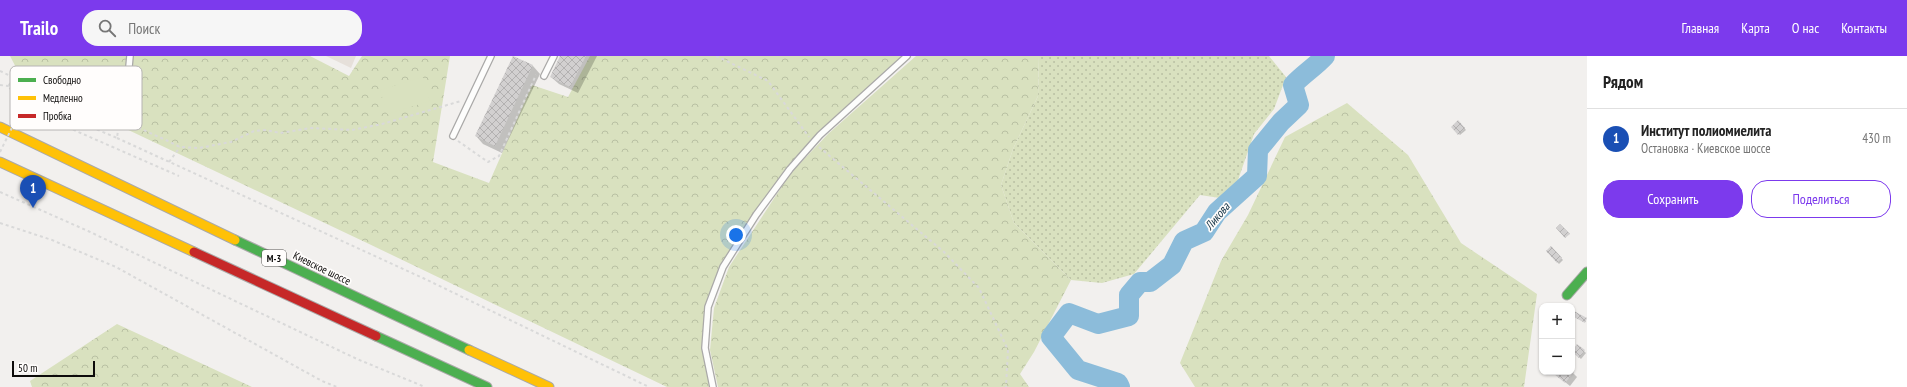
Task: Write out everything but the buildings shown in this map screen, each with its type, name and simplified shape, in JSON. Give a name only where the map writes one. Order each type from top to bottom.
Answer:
[{"type":"main road","name":"Киевское шоссе","points":[[0,127],[379,309],[549,387]]},
{"type":"main road","name":"М-3","points":[[0,162],[487,387]]},
{"type":"main road","points":[[1567,295],[1587,272]]},
{"type":"lane","points":[[129,66],[130,56]]},
{"type":"lane","points":[[453,136],[491,56]]},
{"type":"lane","points":[[545,74],[554,56]]},
{"type":"lane","points":[[713,387],[706,348],[708,307],[723,267],[756,216],[786,175],[813,143],[907,56]]},
{"type":"path","points":[[716,56],[768,81],[813,143],[944,252],[979,288],[1008,350],[1006,387]]},
{"type":"path","points":[[0,72],[10,76]]},
{"type":"path","points":[[453,136],[462,146],[488,162],[499,156],[536,75],[545,74]]},
{"type":"path","points":[[0,85],[8,86],[10,88]]},
{"type":"path","points":[[142,130],[180,148],[199,148],[231,142],[254,131],[266,130],[280,133],[311,128],[352,130],[382,124],[471,98]]},
{"type":"path","points":[[0,152],[11,130]]},
{"type":"path","points":[[74,130],[179,176]]},
{"type":"path","points":[[98,130],[423,278],[648,387]]},
{"type":"path","points":[[117,138],[118,130]]},
{"type":"path","points":[[169,162],[180,148]]},
{"type":"path","points":[[0,192],[88,231],[357,359],[425,387]]},
{"type":"path","points":[[0,223],[58,243],[116,267],[308,374],[337,387]]},
{"type":"shaded area","points":[[326,56],[356,56],[351,68]]},
{"type":"green space","points":[[10,56],[310,56],[349,76],[362,56],[450,56],[433,162],[489,183],[532,85],[568,97],[590,56],[903,56],[821,131],[786,170],[752,218],[723,265],[706,306],[704,344],[709,387],[667,387],[128,130],[142,130],[142,66],[15,66]]},
{"type":"green space","points":[[916,56],[1039,56],[1038,96],[1013,149],[1001,185],[1014,223],[1071,280],[1034,352],[1020,374],[1029,387],[718,387],[710,350],[714,308],[729,267],[790,174],[828,134]]},
{"type":"green space","points":[[1039,56],[1269,56],[1286,77],[1274,109],[1254,134],[1237,183],[1220,198],[1200,195],[1134,274],[1102,283],[1071,280],[1014,223],[1001,185],[1013,149],[1038,96]]},
{"type":"green space","points":[[423,77],[430,101],[387,114],[380,90]]},
{"type":"green space","points":[[1347,103],[1408,155],[1461,243],[1537,294],[1524,387],[1195,387],[1180,363],[1221,261],[1248,215],[1285,137]]},
{"type":"green space","points":[[117,324],[252,387],[32,387],[30,381]]},
{"type":"waterway","name":"Ликова","points":[[1120,387],[1118,383],[1078,370],[1051,337],[1069,313],[1098,324],[1129,316],[1129,295],[1140,282],[1150,282],[1172,265],[1184,241],[1204,232],[1217,212],[1257,176],[1258,150],[1281,122],[1299,105],[1293,85],[1325,56]]},
{"type":"traffic: fast","points":[[235,240],[469,350]]},
{"type":"traffic: fast","points":[[1567,295],[1587,272]]},
{"type":"traffic: fast","points":[[376,336],[487,387]]},
{"type":"traffic: slow","points":[[0,127],[235,240]]},
{"type":"traffic: slow","points":[[0,162],[194,252]]},
{"type":"traffic: slow","points":[[469,350],[549,387]]},
{"type":"traffic: jam","points":[[194,252],[376,336]]},
{"type":"place","name":"Институт полиомиелита","points":[[33,208]]}]
